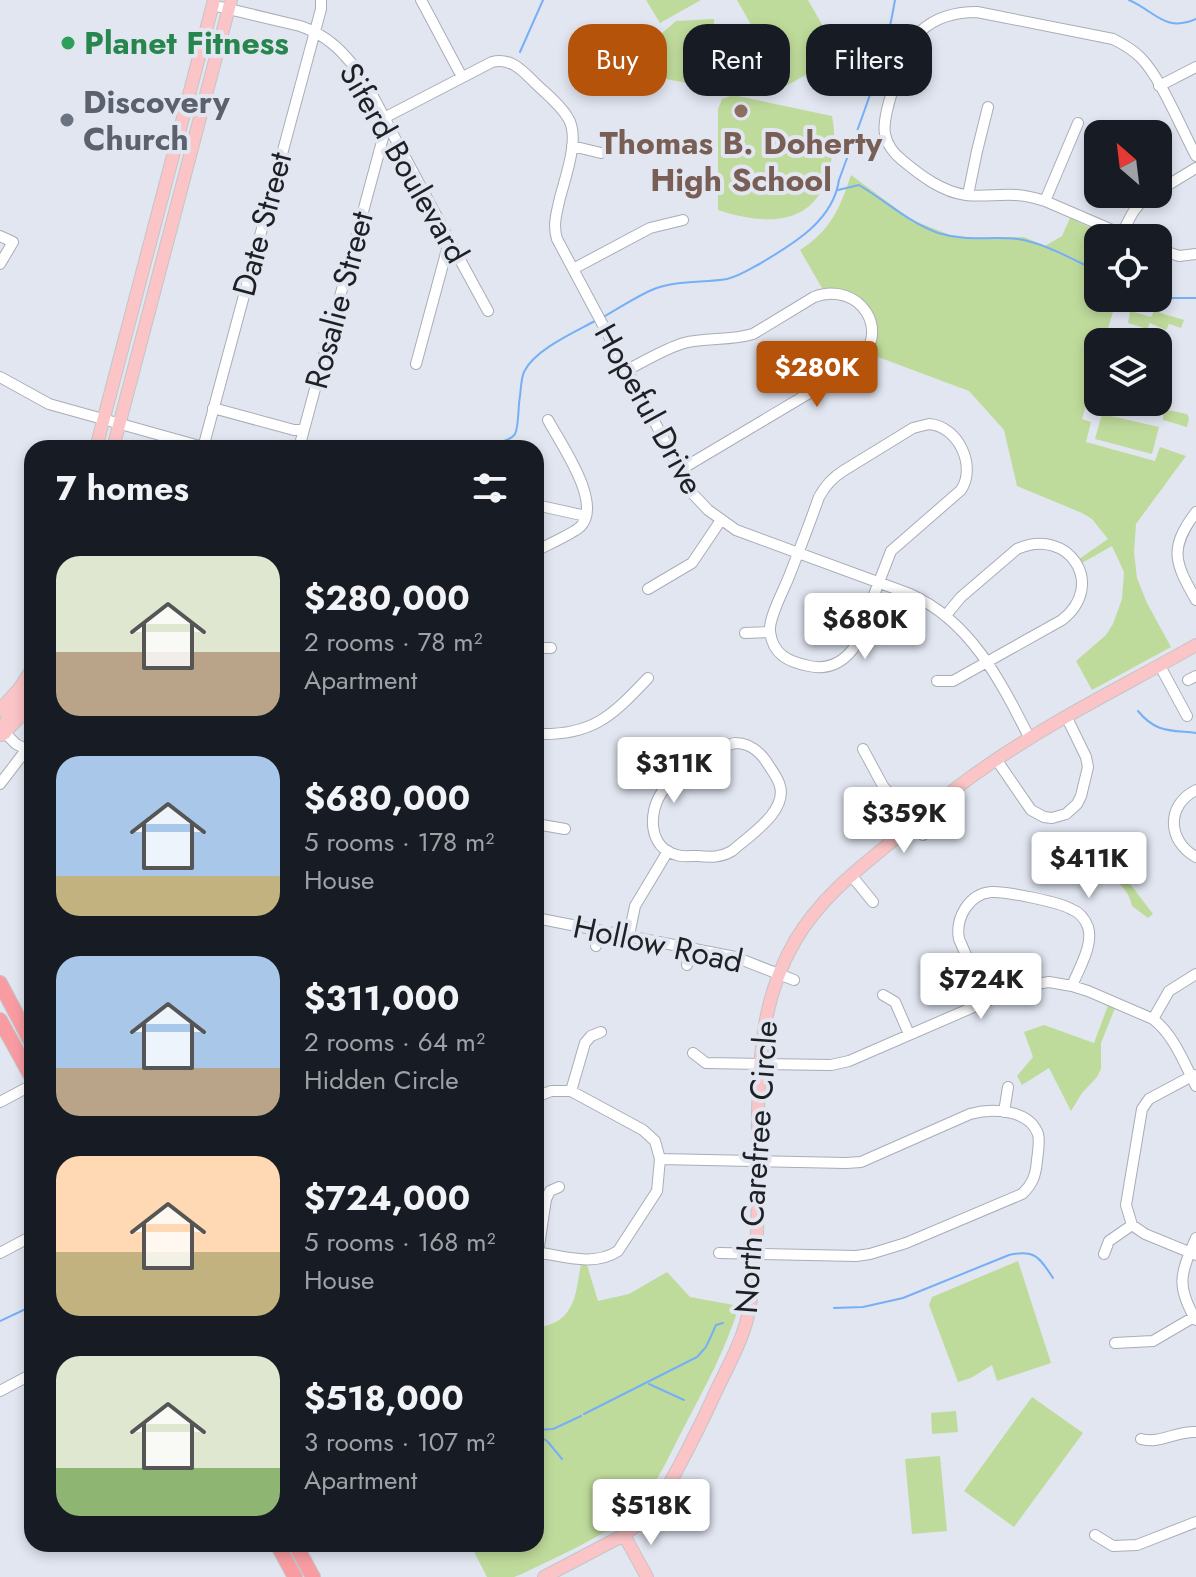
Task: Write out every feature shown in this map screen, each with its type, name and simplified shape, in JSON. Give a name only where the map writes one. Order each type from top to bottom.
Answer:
[{"type":"highway","points":[[0,983],[24,1029]]},
{"type":"highway","points":[[0,1020],[24,1064]]},
{"type":"highway","points":[[281,1552],[295,1577]]},
{"type":"highway","points":[[299,1552],[313,1577]]},
{"type":"main road","points":[[98,440],[213,2]]},
{"type":"main road","points":[[115,440],[229,5]]},
{"type":"main road","points":[[154,224],[160,229],[166,244]]},
{"type":"main road","name":"North Carefree Circle","points":[[544,1577],[624,1535],[648,1514],[665,1491],[735,1353],[749,1314],[755,1254],[760,1065],[765,1019],[779,974],[805,925],[851,875],[978,771],[1196,645]]},
{"type":"main road","points":[[0,710],[24,681]]},
{"type":"main road","points":[[3,735],[7,719],[24,697]]},
{"type":"main road","points":[[3,735],[24,711]]},
{"type":"main road","points":[[624,1535],[647,1577]]},
{"type":"street","name":"Date Street","points":[[205,440],[321,0]]},
{"type":"street","points":[[421,0],[462,77]]},
{"type":"street","name":"Siferd Boulevard","points":[[213,2],[314,31],[346,56],[385,120],[488,311]]},
{"type":"street","points":[[1099,224],[1045,201],[1017,194],[968,195],[940,187],[900,159],[885,134],[887,110],[907,52],[920,32],[939,18],[977,12],[1102,36],[1123,44],[1138,55],[1151,71],[1196,156]]},
{"type":"street","name":"Hopeful Drive","points":[[385,120],[498,60],[520,68],[568,117],[574,132],[555,223],[557,239],[700,502],[736,530],[923,600],[946,615],[964,631],[987,661],[1030,739]]},
{"type":"street","points":[[1159,86],[1196,67]]},
{"type":"street","points":[[968,195],[988,107]]},
{"type":"street","name":"Rosalie Street","points":[[301,440],[385,120]]},
{"type":"street","points":[[1045,201],[1078,123]]},
{"type":"street","points":[[572,146],[601,153]]},
{"type":"street","points":[[1172,183],[1196,168]]},
{"type":"street","points":[[573,269],[650,228],[683,220]]},
{"type":"street","points":[[0,236],[13,242],[0,264]]},
{"type":"street","points":[[416,364],[449,242]]},
{"type":"street","points":[[1172,254],[1196,254]]},
{"type":"street","points":[[627,370],[687,342],[753,334],[822,295],[846,298],[863,308],[872,322],[867,350],[858,364],[680,470]]},
{"type":"street","points":[[0,377],[49,404],[175,440]]},
{"type":"street","points":[[213,408],[303,430]]},
{"type":"street","points":[[544,547],[580,527],[586,516],[587,504],[582,484],[548,420]]},
{"type":"street","points":[[938,424],[960,446],[967,467],[965,484],[891,551],[853,649],[832,665],[797,664],[780,654],[770,632],[770,625],[799,553],[819,497],[833,478],[843,471],[921,425],[938,424]]},
{"type":"street","points":[[544,507],[586,516]]},
{"type":"street","points":[[1196,512],[1182,532],[1177,550],[1179,567],[1196,600]]},
{"type":"street","points":[[648,589],[692,563],[721,520]]},
{"type":"street","points":[[937,681],[953,681],[1070,614],[1080,598],[1081,573],[1069,554],[1056,545],[1027,544],[961,597],[946,615]]},
{"type":"street","points":[[745,633],[770,632]]},
{"type":"street","points":[[544,648],[551,648]]},
{"type":"street","points":[[1160,666],[1187,716]]},
{"type":"street","points":[[544,734],[574,732],[605,719],[648,678]]},
{"type":"street","points":[[996,759],[1031,810],[1052,818],[1066,814],[1081,796],[1088,767],[1067,718]]},
{"type":"street","points":[[3,735],[24,748]]},
{"type":"street","points":[[743,738],[761,755],[779,781],[779,806],[724,856],[676,855],[668,851],[655,836],[653,797],[717,750],[743,738]]},
{"type":"street","points":[[863,749],[883,786],[923,835]]},
{"type":"street","points":[[0,784],[24,757]]},
{"type":"street","points":[[1196,790],[1178,803],[1174,816],[1177,839],[1186,851],[1196,857]]},
{"type":"street","points":[[544,825],[565,829]]},
{"type":"street","points":[[629,935],[635,906],[668,851]]},
{"type":"street","points":[[851,875],[873,902]]},
{"type":"street","points":[[986,1001],[958,931],[966,908],[977,898],[991,892],[1061,905],[1083,918],[1089,930],[1088,944],[1072,986]]},
{"type":"street","name":"Hollow Road","points":[[544,920],[735,957],[794,980]]},
{"type":"street","points":[[596,946],[598,930]]},
{"type":"street","points":[[687,965],[690,947]]},
{"type":"street","points":[[1153,1019],[1169,991],[1191,973]]},
{"type":"street","points":[[693,1053],[706,1063],[831,1065],[849,1061],[1032,983],[1072,986],[1117,1003],[1160,1024],[1194,1079],[1138,1106],[1126,1205],[1132,1225],[1145,1234],[1193,1254]]},
{"type":"street","points":[[883,995],[895,1002],[909,1034]]},
{"type":"street","points":[[571,1091],[585,1043],[601,1032]]},
{"type":"street","points":[[1004,1112],[1008,1087]]},
{"type":"street","points":[[0,1102],[24,1089]]},
{"type":"street","points":[[544,1094],[571,1091],[643,1130],[655,1141],[660,1159],[659,1184],[654,1199],[618,1251],[591,1260],[544,1253]]},
{"type":"street","points":[[660,1159],[861,1162],[970,1114],[986,1111],[1012,1113],[1036,1130],[1039,1142],[1034,1178],[1022,1194],[906,1243],[881,1252],[856,1256],[719,1253]]},
{"type":"street","points":[[544,1211],[550,1191],[559,1187]]},
{"type":"street","points":[[1104,1254],[1109,1241],[1132,1225]]},
{"type":"street","points":[[1115,1343],[1153,1341],[1195,1319],[1182,1288],[1183,1272],[1193,1254],[1196,1238]]},
{"type":"street","points":[[0,1253],[24,1240]]},
{"type":"street","points":[[0,1391],[24,1378]]},
{"type":"street","points":[[1141,1439],[1153,1442],[1180,1433],[1196,1432]]},
{"type":"street","points":[[1095,1535],[1113,1546],[1130,1546],[1196,1522]]},
{"type":"green space","points":[[646,0],[701,0],[660,23]]},
{"type":"green space","points":[[737,0],[808,0],[822,24],[806,24],[806,75],[790,84],[790,24],[751,24]]},
{"type":"green space","points":[[714,19],[714,24],[683,24],[683,82],[667,79],[667,29],[676,21]]},
{"type":"green space","points":[[738,96],[832,116],[834,143],[829,171],[822,190],[812,203],[786,218],[753,218],[718,210],[718,109],[722,99]]},
{"type":"green space","points":[[851,175],[912,220],[950,235],[1024,237],[1045,246],[1062,236],[1070,218],[1084,225],[1084,312],[1113,312],[1108,328],[1084,328],[1082,419],[1091,422],[1086,442],[1155,461],[1160,447],[1186,456],[1136,524],[1134,552],[1137,578],[1171,647],[1092,690],[1076,661],[1106,635],[1122,599],[1124,572],[1112,546],[1082,563],[1079,559],[1108,539],[1092,519],[1082,513],[1017,486],[1004,430],[969,391],[870,354],[878,330],[872,312],[850,294],[822,288],[800,250],[827,226],[843,198]]},
{"type":"green space","points":[[1130,312],[1151,317],[1157,312],[1184,320],[1181,328],[1169,324],[1167,328],[1161,328],[1150,323],[1144,328],[1128,323]]},
{"type":"green space","points":[[1172,411],[1187,414],[1189,418],[1187,427],[1163,420],[1163,416],[1172,416]]},
{"type":"green space","points":[[1101,416],[1159,427],[1152,454],[1095,439]]},
{"type":"green space","points":[[1109,858],[1118,863],[1118,877],[1131,885],[1153,914],[1148,918],[1132,906],[1127,893],[1111,874],[1105,862]]},
{"type":"green space","points":[[1110,1000],[1117,1003],[1101,1043],[1101,1069],[1071,1111],[1049,1068],[1022,1085],[1017,1076],[1033,1057],[1024,1032],[1044,1025],[1094,1043]]},
{"type":"green space","points":[[1018,1261],[1051,1363],[997,1381],[992,1365],[958,1382],[929,1305],[932,1297]]},
{"type":"green space","points":[[581,1264],[587,1265],[598,1301],[629,1294],[667,1272],[690,1297],[739,1306],[699,1399],[659,1476],[636,1508],[603,1533],[524,1573],[514,1577],[487,1577],[474,1552],[544,1552],[544,1326],[566,1314],[575,1297]]},
{"type":"green space","points":[[1032,1397],[1083,1433],[1014,1527],[964,1491]]},
{"type":"green space","points":[[956,1411],[958,1432],[932,1434],[931,1413]]},
{"type":"green space","points":[[940,1456],[947,1531],[912,1534],[905,1459]]},
{"type":"waterway","points":[[520,52],[543,0]]},
{"type":"waterway","points":[[605,316],[663,286],[727,279],[741,274],[810,230],[829,208],[835,195],[871,92],[895,0]]},
{"type":"waterway","points":[[1129,0],[1168,22],[1185,23],[1196,19]]},
{"type":"waterway","points":[[838,190],[859,185],[907,217],[938,233],[1028,241],[1084,264]]},
{"type":"waterway","points":[[1172,298],[1196,298]]},
{"type":"waterway","points":[[507,440],[515,434],[522,378],[529,364],[556,342],[595,321]]},
{"type":"waterway","points":[[1138,711],[1157,727],[1196,733]]},
{"type":"waterway","points":[[834,1308],[863,1307],[903,1298],[1018,1253],[1036,1257],[1053,1278]]},
{"type":"waterway","points":[[0,1321],[24,1310]]},
{"type":"waterway","points":[[584,1414],[697,1357],[706,1347],[716,1325],[723,1323]]},
{"type":"waterway","points":[[649,1384],[684,1400]]},
{"type":"waterway","points":[[544,1430],[553,1429],[581,1416]]},
{"type":"waterway","points":[[544,1439],[562,1459]]},
{"type":"place","name":"Planet Fitness","points":[[68,43]]},
{"type":"place","name":"Thomas B. Doherty High School","points":[[741,111]]},
{"type":"place","name":"Discovery Church","points":[[67,120]]}]
